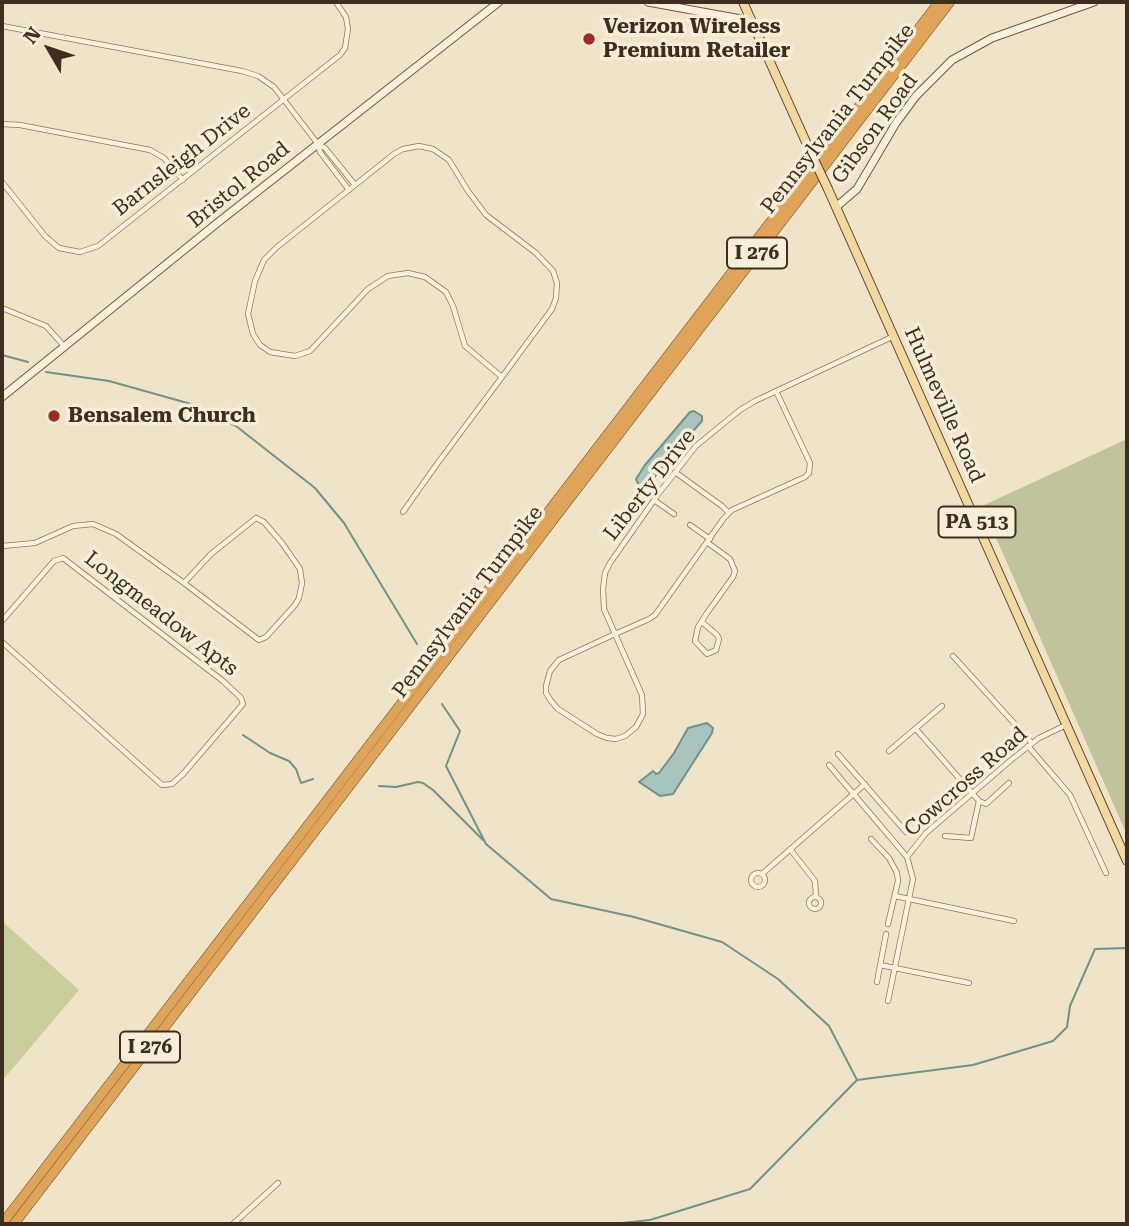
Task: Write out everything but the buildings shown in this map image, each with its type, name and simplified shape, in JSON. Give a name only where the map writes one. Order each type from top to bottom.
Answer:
[{"type":"highway","name":"Pennsylvania Turnpike","points":[[2,1224],[939,2]]},
{"type":"highway","name":"Pennsylvania Turnpike","points":[[14,1224],[950,2]]},
{"type":"main road","name":"Bristol Road","points":[[2,397],[499,2]]},
{"type":"main road","points":[[649,2],[752,20]]},
{"type":"main road","name":"Hulmeville Road","points":[[743,2],[1127,861]]},
{"type":"main road","name":"Gibson Road","points":[[836,207],[857,189],[911,103],[952,61],[992,38],[1094,2]]},
{"type":"street","name":"Barnsleigh Drive","points":[[2,182],[54,245],[71,252],[98,246],[330,64],[345,48],[348,38],[346,17],[336,2]]},
{"type":"street","points":[[2,26],[250,73],[265,79],[285,99],[349,190]]},
{"type":"street","points":[[2,124],[20,125],[150,150],[164,158],[183,180]]},
{"type":"street","points":[[318,144],[325,148],[355,185]]},
{"type":"street","points":[[403,512],[552,309],[556,298],[556,277],[549,264],[486,215],[449,160],[433,149],[414,146],[403,149],[355,185],[277,247],[261,265],[248,314],[253,334],[260,345],[271,352],[295,356],[310,351],[368,289],[388,276],[408,273],[425,277],[446,292],[465,346],[502,377]]},
{"type":"street","points":[[2,308],[46,326],[65,347]]},
{"type":"street","name":"Liberty Drive","points":[[615,634],[559,660],[550,671],[545,686],[546,693],[558,709],[597,734],[616,739],[636,727],[644,707],[642,695],[603,599],[605,573],[654,500],[695,446],[723,422],[755,401],[894,336]]},
{"type":"street","points":[[615,634],[655,615],[729,513],[745,503],[805,477],[811,469],[776,391]]},
{"type":"street","points":[[675,471],[729,513]]},
{"type":"street","points":[[654,500],[674,514]]},
{"type":"street","points":[[2,546],[35,543],[73,526],[93,524],[117,534],[259,640],[266,637],[295,605],[302,583],[300,569],[282,543],[264,522],[256,518],[211,554],[184,583]]},
{"type":"street","points":[[690,525],[730,559],[735,571],[702,622],[695,641],[707,654],[716,650],[719,639],[702,622]]},
{"type":"street","name":"Longmeadow Apts","points":[[2,621],[54,561],[63,558],[223,681],[242,698],[243,704],[183,774],[172,784],[162,785],[2,642]]},
{"type":"street","points":[[953,656],[1030,744],[1070,795],[1106,873]]},
{"type":"street","points":[[888,751],[942,706]]},
{"type":"street","name":"Cowcross Road","points":[[888,1001],[909,898],[912,873],[907,857],[926,833],[1030,744],[1067,725]]},
{"type":"street","points":[[916,729],[979,801],[986,804],[1009,783]]},
{"type":"street","points":[[838,754],[906,832]]},
{"type":"street","points":[[829,765],[907,857]]},
{"type":"street","points":[[762,874],[865,784]]},
{"type":"street","points":[[945,836],[971,838],[979,801]]},
{"type":"street","points":[[871,839],[894,864],[897,873],[888,924]]},
{"type":"street","points":[[790,849],[815,881],[816,897]]},
{"type":"street","points":[[895,896],[1014,922]]},
{"type":"street","points":[[877,982],[886,934]]},
{"type":"street","points":[[880,965],[969,983]]},
{"type":"street","points":[[233,1224],[278,1184]]},
{"type":"green space","points":[[1127,439],[1127,835],[982,506]]},
{"type":"green space","points":[[2,921],[79,990],[2,1081]]},
{"type":"water","points":[[694,411],[702,416],[702,421],[647,487],[640,489],[636,479],[645,465],[690,412]]},
{"type":"water","points":[[707,723],[713,728],[712,733],[673,794],[660,796],[639,782],[653,771],[659,773],[688,728]]},
{"type":"waterway","points":[[2,355],[28,362]]},
{"type":"waterway","points":[[46,372],[109,381],[191,404],[236,426],[315,488],[344,523],[417,644]]},
{"type":"waterway","points":[[442,704],[460,731],[446,766],[486,844],[551,899],[634,917],[722,942],[778,979],[829,1026],[857,1080]]},
{"type":"waterway","points":[[243,735],[270,753],[289,761],[296,769],[301,783],[313,779]]},
{"type":"waterway","points":[[379,786],[396,787],[423,783],[483,840]]},
{"type":"waterway","points":[[613,1224],[650,1220],[750,1189],[857,1080],[973,1065],[1053,1041],[1067,1027],[1070,1006],[1095,949],[1127,948]]},
{"type":"place","name":"Verizon Wireless Premium Retailer","points":[[589,39]]},
{"type":"place","name":"Bensalem Church","points":[[54,416]]}]
